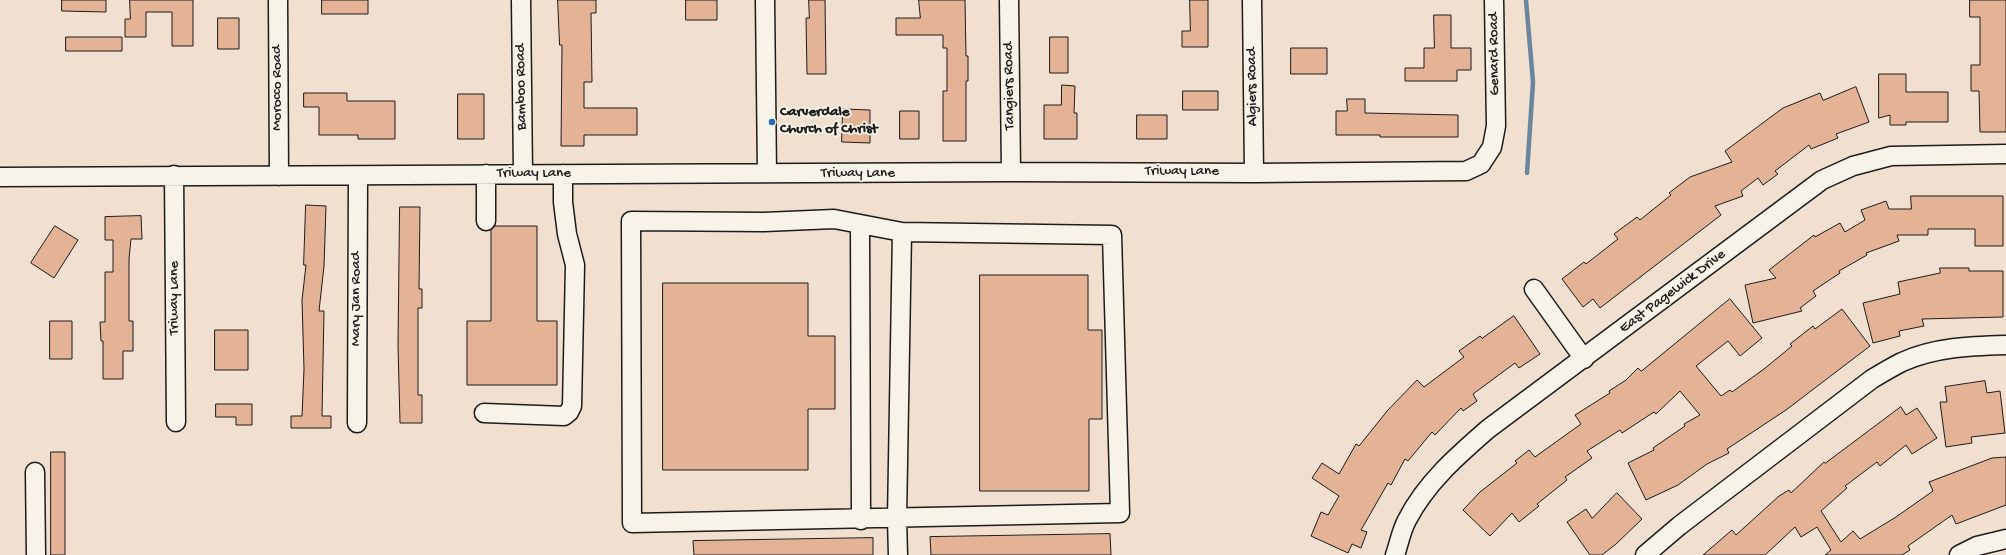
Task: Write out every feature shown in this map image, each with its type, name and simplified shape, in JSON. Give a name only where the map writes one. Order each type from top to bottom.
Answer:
[{"type":"street","name":"Morocco Road","points":[[278,0],[279,176]]},
{"type":"street","name":"Bamboo Road","points":[[521,0],[523,174]]},
{"type":"street","points":[[765,0],[767,173]]},
{"type":"street","name":"Tangiers Road","points":[[1009,0],[1011,172]]},
{"type":"street","name":"Algiers Road","points":[[1252,0],[1254,173]]},
{"type":"street","name":"Genard Road","points":[[1494,0],[1495,109]]},
{"type":"street","name":"Triway Lane","points":[[0,177],[174,175],[358,176],[486,174],[1011,172],[1254,173],[1466,171],[1482,164],[1492,147],[1496,126],[1495,109]]},
{"type":"street","name":"East Pagewick Drive","points":[[1397,548],[1406,521],[1429,486],[1461,452],[1488,429],[1584,359],[1822,180],[1853,166],[1891,156],[2006,154]]},
{"type":"street","points":[[486,174],[486,220]]},
{"type":"street","points":[[484,413],[564,416],[569,412],[572,406],[575,265],[567,234],[563,202],[563,174]]},
{"type":"street","name":"Triway Lane","points":[[174,175],[176,422]]},
{"type":"street","name":"Mary Jan Road","points":[[357,423],[358,176]]},
{"type":"street","points":[[834,219],[860,224],[902,232],[1112,235],[1120,514],[861,520],[632,523],[630,221],[764,222],[834,219]]},
{"type":"street","points":[[860,224],[861,520]]},
{"type":"street","points":[[898,555],[897,519],[902,232]]},
{"type":"street","points":[[1534,289],[1584,359]]},
{"type":"street","points":[[1646,555],[1679,526],[1872,379],[1902,362],[1928,353],[1962,346],[2006,345]]},
{"type":"street","points":[[34,472],[36,555]]},
{"type":"street","points":[[1959,555],[1977,546],[2006,539]]},
{"type":"building","points":[[62,0],[106,0],[106,12],[62,11]]},
{"type":"building","points":[[130,0],[193,0],[193,46],[172,46],[172,12],[146,12],[146,37],[125,37],[125,19],[130,19]]},
{"type":"building","points":[[322,0],[368,0],[368,14],[322,14]]},
{"type":"building","points":[[558,0],[596,0],[596,13],[591,13],[592,82],[584,82],[584,108],[637,108],[637,135],[584,135],[584,146],[561,146],[562,45],[560,45]]},
{"type":"building","points":[[686,0],[717,0],[717,20],[686,20]]},
{"type":"building","points":[[809,0],[825,0],[826,74],[807,74],[806,18],[809,18]]},
{"type":"building","points":[[919,0],[965,0],[966,56],[968,56],[968,81],[966,81],[966,141],[943,141],[943,91],[947,91],[947,48],[943,48],[943,35],[896,35],[896,18],[920,18]]},
{"type":"building","points":[[1190,0],[1208,0],[1208,47],[1182,47],[1182,31],[1190,31]]},
{"type":"building","points":[[1970,0],[2006,0],[2006,132],[1980,132],[1979,91],[1971,91],[1971,65],[1980,65],[1980,17],[1970,17]]},
{"type":"building","points":[[1434,15],[1451,15],[1451,48],[1471,48],[1471,70],[1457,70],[1457,81],[1405,81],[1405,68],[1424,68],[1424,48],[1434,48]]},
{"type":"building","points":[[218,18],[239,18],[239,49],[218,49]]},
{"type":"building","points":[[66,37],[122,37],[122,51],[66,51]]},
{"type":"building","points":[[1050,37],[1068,37],[1068,73],[1050,73]]},
{"type":"building","points":[[1291,48],[1327,48],[1327,74],[1291,74]]},
{"type":"building","points":[[1879,74],[1906,74],[1906,92],[1948,92],[1948,122],[1906,122],[1906,125],[1890,125],[1890,115],[1879,118]]},
{"type":"building","points":[[1062,85],[1075,86],[1074,113],[1077,113],[1077,139],[1044,139],[1044,105],[1061,105]]},
{"type":"building","points":[[1856,87],[1869,122],[1836,134],[1838,138],[1811,149],[1809,145],[1775,171],[1778,174],[1763,185],[1758,178],[1741,191],[1743,196],[1715,206],[1721,215],[1600,308],[1593,299],[1583,307],[1562,279],[1584,262],[1586,264],[1618,239],[1614,234],[1637,217],[1640,220],[1671,195],[1669,193],[1690,177],[1732,162],[1725,151],[1783,108],[1820,93],[1823,100]]},
{"type":"building","points":[[1183,91],[1218,91],[1218,110],[1183,110]]},
{"type":"building","points":[[304,93],[347,93],[347,101],[395,101],[395,139],[358,139],[358,135],[319,135],[319,107],[304,107]]},
{"type":"building","points":[[458,94],[484,94],[484,139],[458,139]]},
{"type":"building","points":[[1347,99],[1365,99],[1365,113],[1458,115],[1458,137],[1380,137],[1380,135],[1336,135],[1336,111],[1347,111]]},
{"type":"building","points":[[843,109],[870,110],[870,143],[842,142]]},
{"type":"building","points":[[900,111],[919,111],[919,139],[900,139]]},
{"type":"building","points":[[1137,115],[1167,115],[1167,139],[1137,139]]},
{"type":"building","points":[[1911,196],[2003,196],[2003,246],[1975,246],[1975,229],[1928,229],[1928,235],[1897,235],[1899,241],[1866,253],[1867,255],[1839,271],[1840,273],[1813,291],[1816,296],[1800,308],[1802,311],[1753,323],[1745,285],[1776,278],[1769,270],[1814,235],[1815,237],[1840,223],[1845,232],[1865,220],[1861,210],[1886,201],[1889,209],[1911,209]]},
{"type":"building","points":[[306,205],[326,206],[324,266],[319,311],[324,311],[322,416],[331,416],[331,428],[291,428],[291,416],[302,416],[304,369],[302,300],[306,265],[304,265]]},
{"type":"building","points":[[400,207],[420,207],[419,289],[422,289],[422,308],[418,308],[418,395],[422,395],[422,423],[400,423],[398,346]]},
{"type":"building","points":[[141,216],[142,239],[131,239],[129,259],[129,321],[133,321],[133,351],[123,351],[123,379],[103,379],[103,341],[101,341],[100,322],[105,322],[105,272],[113,272],[113,240],[105,240],[105,217]]},
{"type":"building","points":[[55,226],[78,240],[54,278],[31,263]]},
{"type":"building","points":[[495,226],[537,226],[537,321],[557,321],[557,385],[467,385],[467,321],[491,321],[491,230]]},
{"type":"building","points":[[1940,268],[1969,268],[1969,271],[2003,271],[2003,317],[1922,319],[1924,326],[1899,331],[1900,336],[1873,343],[1863,303],[1900,294],[1898,282],[1940,273]]},
{"type":"building","points":[[980,275],[1088,275],[1088,330],[1102,330],[1102,419],[1089,419],[1089,491],[980,491]]},
{"type":"building","points":[[663,283],[808,283],[808,336],[835,336],[835,409],[808,409],[808,470],[663,470]]},
{"type":"building","points":[[1730,299],[1762,338],[1740,356],[1728,341],[1696,366],[1721,396],[1730,390],[1732,392],[1764,369],[1792,346],[1790,344],[1813,326],[1815,329],[1842,309],[1870,346],[1786,410],[1727,449],[1729,453],[1707,464],[1678,485],[1646,500],[1628,463],[1654,450],[1653,448],[1685,426],[1684,424],[1700,415],[1680,391],[1656,414],[1654,412],[1622,433],[1620,430],[1587,451],[1592,458],[1565,477],[1567,480],[1537,504],[1539,506],[1519,522],[1512,513],[1490,536],[1463,510],[1480,492],[1517,463],[1515,461],[1529,450],[1535,457],[1581,424],[1575,415],[1610,393],[1609,391],[1626,380],[1638,368],[1641,371]]},
{"type":"building","points":[[1514,316],[1540,354],[1519,368],[1515,363],[1473,394],[1477,401],[1463,411],[1461,408],[1435,435],[1432,432],[1408,461],[1405,459],[1391,485],[1388,483],[1361,530],[1367,532],[1361,548],[1352,544],[1348,553],[1311,536],[1321,512],[1328,515],[1339,496],[1312,478],[1322,463],[1339,474],[1356,444],[1359,446],[1388,410],[1417,380],[1424,387],[1464,357],[1459,351],[1480,336],[1482,338]]},
{"type":"building","points":[[50,321],[72,321],[72,359],[50,359]]},
{"type":"building","points":[[215,330],[248,330],[248,370],[215,370]]},
{"type":"building","points":[[1985,381],[1987,393],[2000,391],[2005,433],[1971,437],[1972,443],[1946,447],[1940,402],[1947,402],[1945,387]]},
{"type":"building","points":[[216,404],[252,404],[252,425],[236,425],[236,417],[216,417]]},
{"type":"building","points":[[1901,407],[1906,415],[1917,408],[1937,438],[1912,454],[1906,445],[1880,466],[1877,462],[1845,486],[1847,488],[1821,511],[1841,542],[1853,531],[1860,539],[1896,517],[1933,491],[1929,482],[1992,458],[2006,457],[2006,505],[1956,524],[1952,515],[1908,546],[1910,550],[1902,555],[1825,555],[1831,550],[1817,527],[1801,537],[1795,527],[1765,555],[1703,555],[1732,530],[1736,535],[1779,496],[1789,490],[1791,493],[1824,462],[1825,463]]},
{"type":"building","points":[[51,452],[65,452],[65,555],[51,555]]},
{"type":"building","points":[[1617,493],[1642,519],[1602,555],[1590,555],[1567,522],[1586,509],[1592,518]]},
{"type":"building","points":[[1110,534],[1111,555],[931,555],[930,537]]},
{"type":"building","points":[[873,538],[873,555],[694,555],[693,541]]},
{"type":"waterway","points":[[1526,0],[1533,82],[1527,173]]},
{"type":"place","name":"Carverdale Church of Christ","points":[[772,122]]}]
